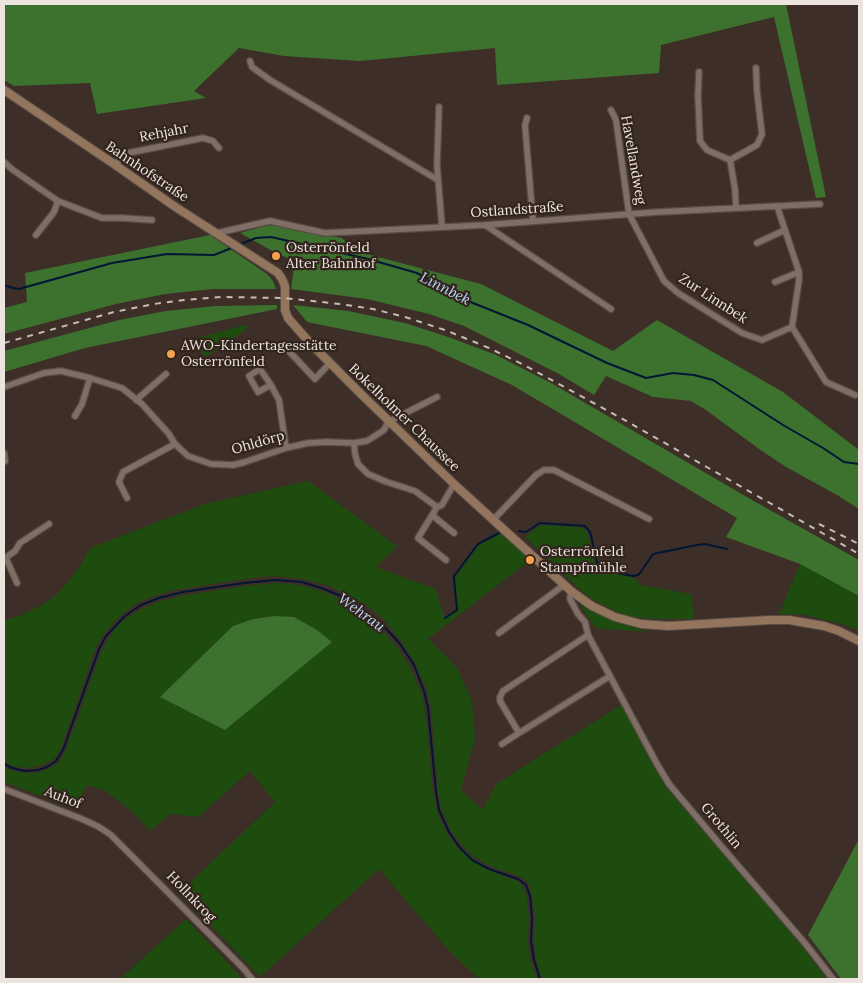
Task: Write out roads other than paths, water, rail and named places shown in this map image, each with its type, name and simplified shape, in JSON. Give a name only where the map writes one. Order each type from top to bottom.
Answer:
[{"type":"main road","name":"Bahnhofstraße","points":[[4,90],[174,206],[278,273]]},
{"type":"main road","name":"Bokelholmer Chaussee","points":[[278,273],[284,286],[285,310],[288,318],[388,422],[571,591],[606,613],[642,624],[669,626],[789,620],[824,626],[859,641]]},
{"type":"street","points":[[251,64],[270,80],[438,180]]},
{"type":"street","points":[[730,160],[757,146],[762,134],[756,68]]},
{"type":"street","points":[[699,72],[700,141],[708,150],[730,160]]},
{"type":"street","points":[[439,107],[436,165],[442,227]]},
{"type":"street","name":"Havellandweg","points":[[611,110],[616,120],[629,214]]},
{"type":"street","points":[[526,118],[533,221]]},
{"type":"street","name":"Rehjahr","points":[[114,164],[128,153],[203,138],[213,141],[219,148]]},
{"type":"street","points":[[730,160],[736,208]]},
{"type":"street","points":[[4,162],[58,201],[102,218],[152,220]]},
{"type":"street","points":[[36,235],[54,212],[58,201]]},
{"type":"street","name":"Ostlandstraße","points":[[217,233],[270,222],[325,232],[485,225],[629,214],[820,204]]},
{"type":"street","points":[[777,206],[800,280],[792,327],[826,382],[855,395]]},
{"type":"street","name":"Zur Linnbek","points":[[629,214],[664,281],[678,293],[742,333],[762,340],[792,327]]},
{"type":"street","points":[[485,225],[611,309]]},
{"type":"street","points":[[757,243],[785,230]]},
{"type":"street","points":[[775,282],[799,272]]},
{"type":"street","points":[[286,348],[315,379],[330,363]]},
{"type":"street","name":"Ohldörp","points":[[4,386],[61,371],[122,388],[169,434],[175,444],[188,456],[211,464],[233,465],[308,443],[354,443],[368,441],[384,430],[388,422],[438,397]]},
{"type":"street","points":[[136,400],[166,374]]},
{"type":"street","points":[[75,416],[82,404],[90,378]]},
{"type":"street","points":[[271,385],[279,400],[286,448]]},
{"type":"street","points":[[354,443],[358,464],[368,474],[414,491],[437,507]]},
{"type":"street","points":[[127,498],[119,482],[123,472],[175,444]]},
{"type":"street","points":[[4,453],[4,461]]},
{"type":"street","points":[[494,520],[544,470],[554,470],[649,519]]},
{"type":"street","name":"Bokelholmer Chaussee","points":[[446,560],[418,538],[437,507],[442,505],[454,484]]},
{"type":"street","points":[[432,515],[454,533]]},
{"type":"street","points":[[17,583],[5,558],[15,552],[20,544],[49,524]]},
{"type":"street","points":[[499,634],[562,583]]},
{"type":"street","name":"Grothlin","points":[[571,591],[570,599],[585,622],[588,635],[669,784],[798,934],[833,979]]},
{"type":"street","points":[[519,733],[500,701],[503,691],[588,635]]},
{"type":"street","points":[[502,744],[610,676]]},
{"type":"street","name":"Auhof","points":[[4,789],[82,819],[111,835]]},
{"type":"street","name":"Hollnkrog","points":[[111,835],[252,979]]},
{"type":"waterway","name":"Linnbek","points":[[238,245],[256,238],[271,237],[368,259],[417,273],[468,301],[528,325],[607,363],[646,378],[673,373],[694,375],[713,380],[844,462],[859,464]]},
{"type":"waterway","name":"Linnbek","points":[[4,285],[19,289],[112,263],[167,254],[214,255],[234,247]]},
{"type":"waterway","points":[[519,531],[526,532],[540,523],[585,526],[590,532],[598,567],[606,571],[633,576],[640,573],[653,554],[705,544],[727,549]]},
{"type":"waterway","points":[[445,618],[457,610],[454,576],[478,544],[499,533]]},
{"type":"waterway","name":"Wehrau","points":[[4,764],[25,771],[38,770],[56,761],[63,750],[99,649],[106,636],[125,616],[141,605],[183,592],[276,580],[302,582],[324,589],[346,598],[381,623],[400,644],[414,665],[428,708],[439,810],[449,832],[460,848],[472,860],[489,869],[518,879],[526,885],[530,896],[532,918],[531,941],[540,979]]},
{"type":"railway","points":[[4,343],[114,312],[184,300],[221,297],[284,298],[373,309],[445,330],[524,365],[621,418],[859,554]]},
{"type":"railway","points":[[819,524],[859,544]]},
{"type":"place","name":"Osterrönfeld Alter Bahnhof","points":[[276,256]]},
{"type":"place","name":"AWO-Kindertagesstätte Osterrönfeld","points":[[171,354]]},
{"type":"place","name":"Osterrönfeld Stampfmühle","points":[[530,560]]}]
